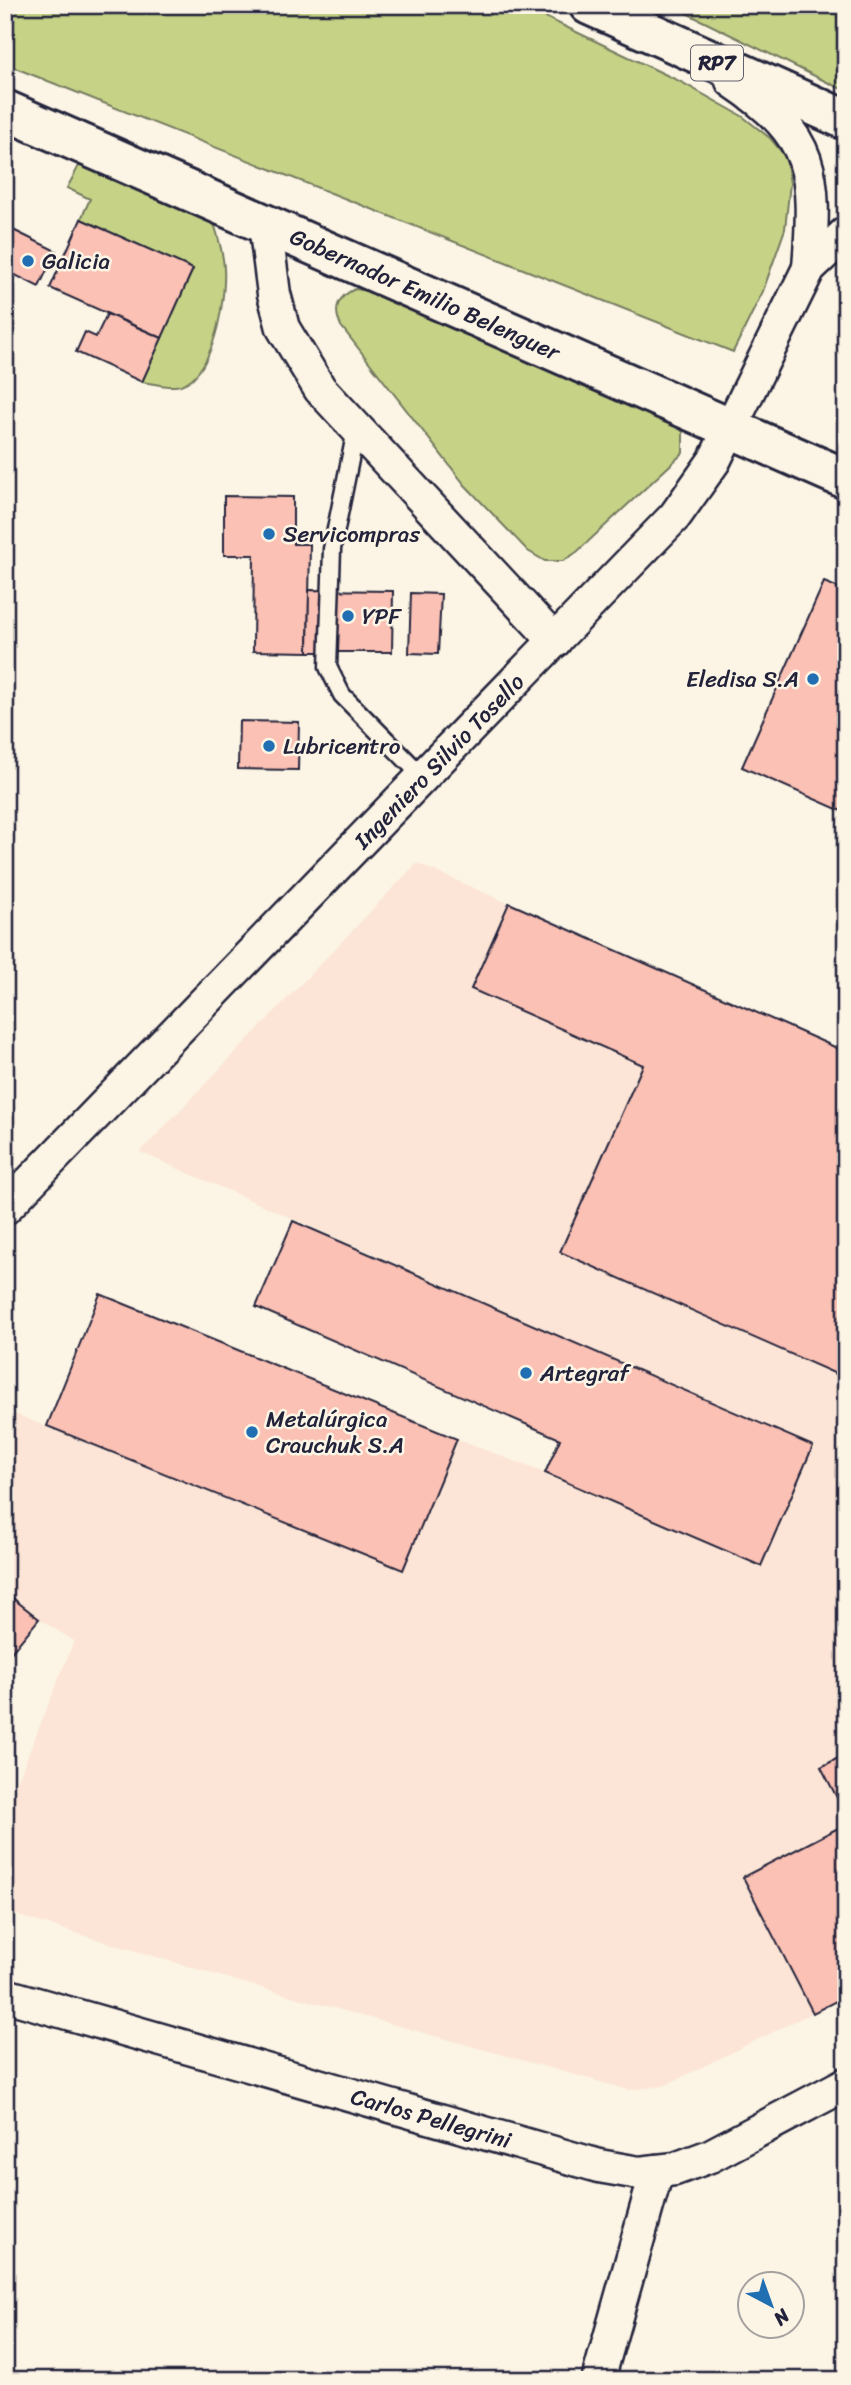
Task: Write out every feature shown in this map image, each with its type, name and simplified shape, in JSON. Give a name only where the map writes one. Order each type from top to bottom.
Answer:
[{"type":"main road","name":"RP7","points":[[589,5],[846,120]]},
{"type":"main road","name":"Gobernador Emilio Belenguer","points":[[5,110],[846,479]]},
{"type":"street","name":"Ingeniero Silvio Tosello","points":[[681,47],[773,110],[789,128],[801,148],[813,192],[809,268]]},
{"type":"street","points":[[265,224],[274,294],[283,328],[320,389],[555,641]]},
{"type":"street","name":"Ingeniero Silvio Tosello","points":[[5,1208],[675,516],[714,461],[809,268],[846,233]]},
{"type":"street","name":"Carlos Pellegrini","points":[[5,1995],[599,2166],[639,2173],[675,2169],[710,2156],[846,2084]]},
{"type":"street","points":[[598,2380],[657,2171]]},
{"type":"lane","points":[[356,430],[332,549],[328,667],[342,695],[423,777]]},
{"type":"shaded area","points":[[417,863],[846,1052],[846,1996],[664,2086],[629,2090],[237,1981],[5,1912],[5,1812],[74,1641],[39,1619],[5,1592],[5,1410],[402,1570],[457,1439],[545,1473],[761,1566],[813,1446],[140,1152]]},
{"type":"green space","points":[[5,5],[520,5],[681,82],[742,116],[770,138],[786,157],[790,183],[785,229],[763,291],[733,352],[5,64]]},
{"type":"green space","points":[[670,5],[846,5],[846,91],[833,85]]},
{"type":"green space","points":[[82,160],[213,220],[223,262],[223,298],[215,337],[208,355],[188,381],[175,386],[142,382],[193,269],[81,219],[90,199],[67,188]]},
{"type":"green space","points":[[355,289],[369,291],[674,421],[683,432],[683,453],[577,552],[563,561],[545,561],[528,551],[465,485],[341,326],[337,314],[338,304]]},
{"type":"building","points":[[81,219],[193,269],[162,338],[50,288]]},
{"type":"building","name":"Galicia","points":[[9,228],[56,251],[39,287],[5,270],[5,235]]},
{"type":"building","points":[[107,314],[162,338],[142,382],[76,352],[85,332],[96,337]]},
{"type":"building","points":[[224,496],[293,497],[293,544],[310,544],[308,652],[253,651],[254,555],[224,555]]},
{"type":"building","name":"Eledisa S.A","points":[[824,582],[846,591],[846,813],[742,767]]},
{"type":"building","points":[[309,590],[393,591],[392,652],[308,652]]},
{"type":"building","points":[[411,593],[441,594],[438,654],[409,653]]},
{"type":"building","name":"Lubricentro","points":[[239,721],[299,722],[298,770],[238,769]]},
{"type":"building","points":[[509,903],[846,1052],[845,1378],[560,1252],[643,1065],[471,989]]},
{"type":"building","name":"Artegraf","points":[[293,1221],[813,1446],[761,1566],[545,1473],[560,1439],[256,1307]]},
{"type":"building","name":"Metalúrgica Crauchuk S.A","points":[[100,1294],[457,1439],[403,1570],[47,1426]]},
{"type":"building","points":[[5,1592],[39,1619],[5,1660]]},
{"type":"building","points":[[846,1754],[846,1815],[821,1767]]},
{"type":"building","points":[[846,1824],[846,1996],[813,2013],[743,1877]]},
{"type":"place","name":"Galicia","points":[[28,261]]},
{"type":"place","name":"Servicompras","points":[[269,534]]},
{"type":"place","name":"YPF","points":[[348,616]]},
{"type":"place","name":"Eledisa S.A","points":[[813,679]]},
{"type":"place","name":"Lubricentro","points":[[269,746]]},
{"type":"place","name":"Artegraf","points":[[526,1373]]},
{"type":"place","name":"Metalúrgica Crauchuk S.A","points":[[252,1432]]}]
